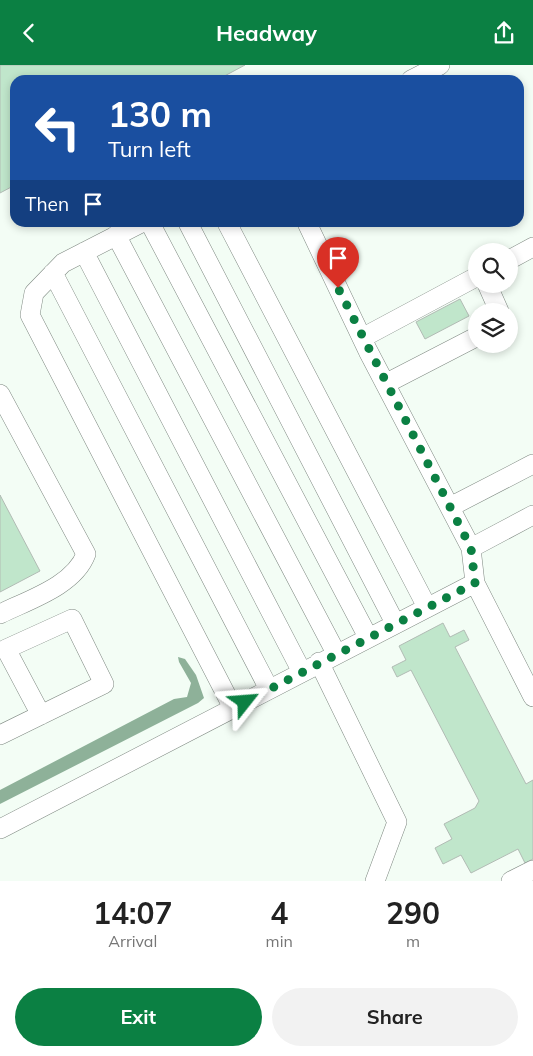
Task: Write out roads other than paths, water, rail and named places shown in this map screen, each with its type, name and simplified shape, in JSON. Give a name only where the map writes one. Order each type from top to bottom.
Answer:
[{"type":"lane","points":[[421,75],[440,65]]},
{"type":"lane","points":[[133,227],[63,263],[34,293],[30,315],[232,708]]},
{"type":"lane","points":[[152,227],[368,637]]},
{"type":"lane","points":[[190,227],[395,623]]},
{"type":"lane","points":[[229,227],[427,607]]},
{"type":"lane","points":[[308,227],[385,384],[471,548],[475,583],[533,697]]},
{"type":"lane","points":[[116,235],[336,653]]},
{"type":"lane","points":[[518,255],[533,247]]},
{"type":"lane","points":[[84,252],[302,671]]},
{"type":"lane","points":[[53,273],[269,689]]},
{"type":"lane","points":[[362,338],[468,281]]},
{"type":"lane","points":[[385,384],[468,341]]},
{"type":"lane","points":[[0,394],[86,554],[82,564],[72,576],[0,614]]},
{"type":"lane","points":[[450,507],[533,463]]},
{"type":"lane","points":[[471,548],[533,515]]},
{"type":"lane","points":[[0,829],[336,653],[475,583]]},
{"type":"lane","points":[[0,735],[104,684],[72,619],[6,649],[40,715]]},
{"type":"lane","points":[[319,662],[397,822],[375,881]]},
{"type":"lane","points":[[511,881],[533,870]]}]
